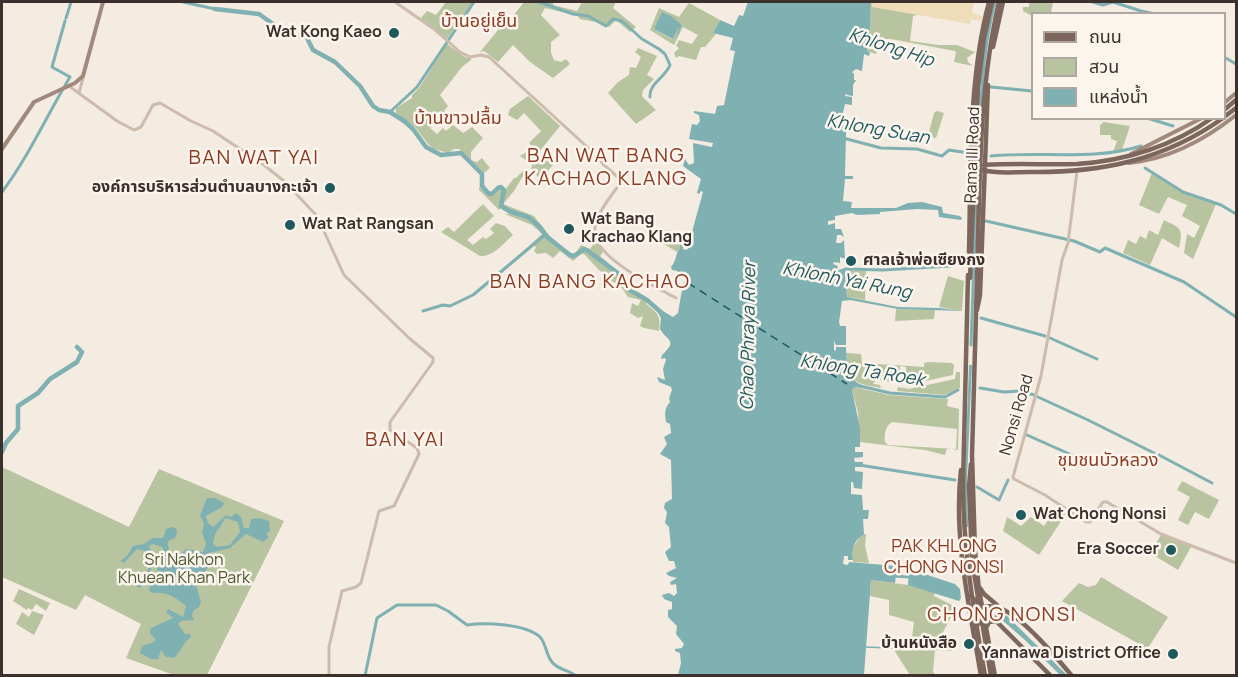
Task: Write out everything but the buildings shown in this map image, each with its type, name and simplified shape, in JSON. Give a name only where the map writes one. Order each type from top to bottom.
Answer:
[{"type":"main road","points":[[2,149],[34,102],[69,86],[83,75],[103,2]]},
{"type":"main road","name":"Rama III Road","points":[[968,309],[977,188],[984,180],[985,168],[977,67],[991,2]]},
{"type":"main road","name":"Rama III Road","points":[[983,675],[967,592],[960,516],[960,478],[963,456],[979,81],[991,2]]},
{"type":"main road","name":"Rama III Road","points":[[977,310],[980,287],[977,188],[971,167],[1001,2]]},
{"type":"main road","name":"Rama III Road","points":[[993,675],[977,571],[972,454],[985,79],[990,42],[1001,2]]},
{"type":"main road","points":[[971,167],[997,172],[1077,171],[1142,162],[1174,152],[1206,136],[1236,115]]},
{"type":"main road","points":[[1125,157],[1198,120]]},
{"type":"main road","points":[[985,168],[1000,164],[1077,164],[1125,157],[1161,146],[1208,120]]},
{"type":"main road","points":[[1125,164],[1179,145],[1221,120]]},
{"type":"main road","points":[[985,147],[988,158],[1000,164]]},
{"type":"main road","points":[[984,180],[997,172]]},
{"type":"main road","name":"Rama III Road","points":[[972,454],[966,486],[967,563],[983,675]]},
{"type":"main road","name":"Rama III Road","points":[[963,456],[973,568],[993,675]]},
{"type":"main road","points":[[965,572],[972,574],[977,571]]},
{"type":"main road","points":[[979,586],[989,599],[1037,638],[1072,675]]},
{"type":"main road","points":[[967,592],[1051,675]]},
{"type":"main road","points":[[970,614],[976,607],[982,606],[1004,610]]},
{"type":"main road","points":[[996,621],[997,616],[1004,610]]},
{"type":"main road","points":[[973,628],[979,623],[987,626],[989,622],[996,621]]},
{"type":"street","points":[[395,2],[434,29],[460,52],[470,57],[483,55],[489,57],[620,179],[621,182],[597,221],[594,229],[596,238],[601,248],[613,259],[676,298]]},
{"type":"street","points":[[79,93],[83,75]]},
{"type":"street","points":[[69,86],[117,121],[134,130],[141,127],[153,105],[160,103],[211,130],[264,165],[284,181],[316,216],[344,275],[433,358],[433,362],[390,422],[390,430],[417,447],[419,454],[394,506],[379,511],[361,583],[342,591],[329,650],[329,675]]},
{"type":"street","name":"Nonsi Road","points":[[1077,171],[1068,241],[1062,261],[1041,376],[1014,469],[1014,479],[1045,495],[1086,522],[1090,522],[1103,502],[1107,502],[1161,534],[1236,563]]},
{"type":"green space","points":[[446,2],[473,2],[447,39],[421,18],[427,11],[436,15]]},
{"type":"green space","points":[[524,2],[553,2],[553,5],[577,11],[582,2],[616,2],[613,8],[636,27],[630,32],[616,20],[609,27],[545,8],[541,15],[560,35],[551,42],[551,53],[554,60],[561,62],[566,59],[570,64],[553,78],[530,62],[513,45],[498,62],[484,51],[480,52],[498,30],[503,18],[510,20]]},
{"type":"green space","points":[[871,2],[880,2],[880,8],[919,14],[913,16],[910,41],[957,45],[975,52],[967,58],[973,66],[954,62],[955,51],[891,39],[873,39],[872,49],[877,50],[876,54],[867,51]]},
{"type":"green space","points":[[1053,2],[1051,12],[1031,12],[1031,15],[1023,11],[1023,7],[1029,7],[1029,3]]},
{"type":"green space","points":[[689,3],[720,20],[713,33],[716,34],[705,47],[701,47],[696,60],[679,56],[676,58],[674,53],[679,48],[676,46],[679,40],[692,44],[698,35],[683,27],[674,45],[650,30],[659,8],[679,17]],"holes":[[[665,13],[682,25],[674,44],[679,26],[672,39],[654,29]]]},
{"type":"green space","points":[[447,44],[465,57],[472,59],[462,67],[440,95],[448,106],[444,111],[448,115],[439,124],[435,123],[430,128],[437,134],[443,128],[446,131],[453,125],[463,133],[472,127],[483,138],[471,152],[471,160],[477,162],[482,158],[490,168],[484,173],[459,149],[448,153],[434,149],[415,127],[396,113],[396,108],[412,98]]},
{"type":"green space","points":[[638,48],[657,56],[647,75],[654,79],[643,90],[642,96],[656,110],[636,124],[608,93],[618,82],[629,75],[630,67],[636,68],[641,57],[635,52]]},
{"type":"green space","points":[[528,96],[560,126],[530,163],[520,156],[528,151],[532,146],[529,143],[541,131],[524,113],[517,120],[508,115],[510,109]]},
{"type":"green space","points":[[937,111],[944,113],[936,138],[928,136],[934,113]]},
{"type":"green space","points":[[1104,122],[1130,126],[1122,150],[1113,152],[1117,141],[1111,139],[1111,135],[1100,135],[1100,125]]},
{"type":"green space","points":[[539,155],[553,165],[540,179],[531,169]]},
{"type":"green space","points":[[524,170],[526,171],[514,191],[503,204],[534,216],[549,235],[570,254],[575,254],[581,245],[590,249],[596,240],[603,252],[600,256],[624,276],[632,289],[649,299],[646,304],[658,315],[659,331],[640,326],[643,316],[638,318],[630,313],[632,303],[638,306],[641,300],[628,297],[620,285],[611,281],[612,278],[599,270],[584,254],[573,261],[560,251],[553,258],[546,253],[537,254],[534,251],[536,247],[533,245],[493,281],[490,278],[507,266],[542,234],[532,225],[505,214],[509,214],[511,210],[502,206],[499,210],[479,190],[479,187],[493,196],[500,189],[505,190]]},
{"type":"green space","points":[[1152,173],[1181,192],[1216,204],[1193,259],[1184,253],[1187,234],[1194,238],[1200,226],[1182,216],[1187,205],[1168,197],[1159,214],[1139,205]]},
{"type":"green space","points":[[483,204],[494,216],[467,240],[473,245],[483,237],[486,239],[494,233],[490,229],[496,223],[505,226],[513,235],[494,252],[480,256],[441,232],[448,227],[454,232]]},
{"type":"green space","points":[[1164,220],[1181,232],[1179,248],[1162,238],[1150,265],[1123,253],[1128,240],[1136,244],[1140,236],[1146,239],[1149,230],[1158,235]]},
{"type":"green space","points":[[667,230],[681,234],[676,242],[680,243],[677,252],[659,241]]},
{"type":"green space","points":[[845,271],[866,271],[865,300],[847,297]]},
{"type":"green space","points":[[948,276],[964,281],[962,311],[939,307]]},
{"type":"green space","points":[[896,309],[935,310],[934,319],[895,321]]},
{"type":"green space","points":[[846,353],[861,354],[862,363],[924,367],[924,363],[928,362],[952,363],[954,365],[953,375],[907,385],[906,367],[900,366],[900,383],[876,380],[873,384],[880,385],[881,388],[871,386],[854,380],[849,370]]},
{"type":"green space","points":[[956,372],[960,372],[960,388],[945,395],[897,391],[898,387],[909,389],[955,379]]},
{"type":"green space","points":[[855,387],[889,395],[948,399],[947,406],[959,409],[958,450],[951,449],[956,449],[957,429],[892,422],[885,433],[885,442],[888,445],[947,448],[945,455],[925,450],[860,442],[858,412],[852,390]]},
{"type":"green space","name":"Sri Nakhon Khuean Khan Park","points":[[2,467],[129,527],[159,469],[284,521],[207,675],[174,675],[126,658],[141,624],[85,595],[76,610],[2,577]]},
{"type":"green space","points":[[1182,481],[1219,500],[1209,519],[1195,512],[1188,525],[1178,520],[1190,497],[1177,490]]},
{"type":"green space","points":[[1058,506],[1067,512],[1039,555],[1003,531],[1007,517],[1021,526],[1031,517],[1044,526]]},
{"type":"green space","points":[[862,534],[866,534],[865,546],[869,563],[853,562],[852,549]]},
{"type":"green space","name":"Era Soccer","points":[[1161,535],[1191,547],[1178,570],[1150,553]]},
{"type":"green space","points":[[1101,577],[1168,617],[1146,651],[1141,645],[1062,601],[1079,583],[1088,587],[1096,585]]},
{"type":"green space","points":[[871,580],[908,585],[935,592],[934,596],[956,607],[941,636],[954,648],[952,651],[935,650],[933,672],[936,675],[910,675],[894,650],[895,646],[911,646],[914,622],[889,615],[889,600],[870,596]]},
{"type":"green space","points":[[19,589],[50,603],[46,611],[36,604],[32,610],[28,608],[27,610],[13,601]]},
{"type":"green space","points":[[32,611],[44,615],[34,635],[16,624],[22,612],[29,617]]},
{"type":"sand","points":[[871,2],[974,2],[972,13],[982,16],[981,21],[971,19],[970,24],[872,7]]},
{"type":"water","name":"Chao Phraya River","points":[[748,2],[871,2],[867,51],[870,52],[869,56],[864,54],[862,71],[856,69],[852,72],[856,80],[853,85],[853,96],[846,93],[845,96],[852,97],[852,105],[845,104],[842,117],[838,117],[836,123],[845,126],[845,176],[853,176],[853,179],[845,179],[843,201],[852,202],[851,208],[896,208],[908,203],[922,202],[942,207],[943,213],[962,218],[961,220],[939,217],[938,210],[917,209],[880,212],[880,214],[857,215],[852,213],[835,216],[835,220],[828,221],[828,225],[835,223],[835,229],[841,229],[844,237],[837,235],[836,243],[844,240],[845,259],[840,257],[840,263],[834,262],[833,264],[838,266],[837,270],[845,269],[847,297],[898,307],[963,311],[898,309],[850,300],[842,301],[839,322],[840,326],[846,326],[846,345],[836,345],[834,341],[834,350],[836,351],[836,347],[846,347],[850,374],[862,385],[862,388],[855,387],[852,390],[860,428],[860,447],[855,447],[855,452],[863,452],[863,457],[854,458],[855,462],[863,462],[863,467],[855,467],[855,471],[863,472],[862,489],[854,488],[851,482],[851,494],[862,495],[863,510],[869,510],[868,519],[863,519],[864,534],[853,548],[853,560],[848,560],[848,556],[844,556],[843,564],[848,565],[849,562],[897,566],[895,583],[871,580],[864,675],[678,675],[681,663],[680,653],[675,649],[682,648],[684,644],[676,634],[677,626],[668,617],[668,610],[672,609],[672,602],[664,599],[662,595],[669,593],[674,596],[677,593],[676,584],[671,585],[670,582],[677,578],[666,573],[676,568],[674,561],[669,561],[665,552],[671,547],[669,527],[665,523],[667,512],[664,508],[665,503],[672,499],[671,460],[660,454],[667,444],[664,437],[671,433],[665,414],[672,390],[671,387],[659,382],[657,377],[665,380],[663,369],[666,360],[661,359],[671,344],[660,329],[661,318],[658,313],[661,310],[673,317],[678,313],[686,278],[672,270],[671,267],[680,248],[680,243],[676,242],[681,234],[686,236],[683,249],[687,250],[703,192],[697,193],[701,179],[683,166],[685,159],[689,165],[694,163],[693,143],[712,147],[713,143],[689,139],[692,124],[697,125],[700,121],[699,115],[694,111],[715,114],[717,106],[724,105],[735,51],[730,50],[733,38],[713,33],[720,20],[734,26],[739,15],[743,16]]},
{"type":"water","points":[[662,12],[682,25],[674,44],[679,26],[673,39],[654,29]]},
{"type":"water","points":[[969,365],[972,365],[967,479],[968,527],[965,527],[965,472]]},
{"type":"water","points":[[207,498],[215,498],[224,503],[222,507],[206,516],[208,523],[213,527],[226,515],[231,517],[236,513],[241,517],[244,528],[249,528],[251,519],[259,518],[269,521],[270,531],[266,534],[269,537],[263,542],[246,534],[230,548],[209,553],[208,567],[196,585],[201,602],[199,607],[193,611],[194,620],[181,621],[178,624],[185,634],[190,634],[191,637],[174,658],[166,657],[161,650],[158,659],[151,659],[140,653],[142,646],[156,640],[150,633],[151,628],[173,618],[166,612],[168,609],[183,617],[186,606],[170,595],[152,593],[149,590],[156,576],[162,576],[157,570],[163,556],[162,547],[153,544],[149,546],[152,557],[151,568],[140,588],[119,576],[140,581],[148,571],[148,565],[144,562],[147,557],[145,551],[137,549],[124,563],[120,561],[127,556],[133,546],[144,544],[153,538],[163,538],[166,529],[172,527],[176,528],[177,533],[175,538],[168,541],[169,553],[174,562],[186,549],[203,552],[206,544],[202,532],[204,523],[200,516]],"holes":[[[225,518],[238,522],[240,532],[230,545],[217,547],[213,544],[216,532]]]},
{"type":"water","points":[[909,569],[955,584],[960,589],[961,598],[959,601],[908,585]]},
{"type":"water","points":[[1006,615],[1067,675],[1060,675],[1002,620]]},
{"type":"waterway","points":[[66,18],[71,2]]},
{"type":"waterway","points":[[183,2],[215,9]]},
{"type":"waterway","points":[[390,112],[417,87],[474,2]]},
{"type":"waterway","points":[[539,2],[573,14],[588,16],[606,26],[613,19],[622,21],[642,39],[665,54],[670,65],[652,88],[650,97]]},
{"type":"waterway","name":"Khlong Hip","points":[[978,163],[984,61],[995,2]]},
{"type":"waterway","points":[[1093,2],[1103,5],[1113,2],[1146,12]]},
{"type":"waterway","points":[[215,9],[259,14],[290,36],[306,36],[313,50],[335,62],[360,86],[373,106],[390,112],[404,121],[426,147],[441,155],[461,153],[482,174],[482,186],[488,193],[492,194],[501,187],[504,190],[501,206],[528,217],[540,227],[547,237],[570,255],[574,256],[584,249],[588,251],[623,277],[630,290],[647,300],[664,315]]},
{"type":"waterway","points":[[2,192],[29,150],[70,77],[52,67],[65,21]]},
{"type":"waterway","points":[[1226,58],[1236,64]]},
{"type":"waterway","name":"Khlong Hip","points":[[991,87],[1031,91]]},
{"type":"waterway","name":"Khlong Hip","points":[[1154,120],[1173,126]]},
{"type":"waterway","name":"Khlong Suan","points":[[843,138],[881,148],[917,149],[942,156],[949,150],[968,153]]},
{"type":"waterway","name":"Khlong Suan","points":[[991,156],[1104,153],[1141,146]]},
{"type":"waterway","points":[[1145,168],[1183,192],[1221,205],[1236,214]]},
{"type":"waterway","points":[[971,345],[977,173]]},
{"type":"waterway","points":[[986,221],[1074,241],[1100,252],[1105,248],[1184,282],[1236,317]]},
{"type":"waterway","points":[[423,311],[443,305],[450,306],[473,295],[546,234]]},
{"type":"waterway","points":[[841,271],[950,266]]},
{"type":"waterway","name":"Khlonh Yai Rung","points":[[981,318],[1045,336]]},
{"type":"waterway","name":"Khlonh Yai Rung","points":[[1050,338],[1097,359]]},
{"type":"waterway","points":[[2,452],[6,443],[18,429],[18,406],[38,393],[50,379],[77,362],[82,352],[77,347]]},
{"type":"waterway","name":"Khlong Ta Roek","points":[[860,386],[890,393],[945,397],[958,390]]},
{"type":"waterway","name":"Khlong Ta Roek","points":[[980,388],[1004,392],[1020,391],[1034,395]]},
{"type":"waterway","name":"Khlong Ta Roek","points":[[1038,397],[1154,453]]},
{"type":"waterway","points":[[1027,435],[1074,456]]},
{"type":"waterway","name":"Khlong Ta Roek","points":[[1159,455],[1212,483]]},
{"type":"waterway","points":[[859,465],[955,480]]},
{"type":"waterway","points":[[977,487],[999,500],[1008,480]]},
{"type":"waterway","points":[[892,576],[910,577]]},
{"type":"waterway","points":[[365,676],[377,618],[397,605],[436,605],[467,625],[494,624],[525,629],[540,637],[554,665],[576,676]]},
{"type":"waterway","points":[[866,647],[913,649]]},
{"type":"ferry route","points":[[688,283],[847,384]]},
{"type":"place","name":"Wat Kong Kaeo","points":[[394,33]]},
{"type":"place","name":"องค์การบริหารส่วนตำบลบางกะเจ้า","points":[[330,188]]},
{"type":"place","name":"Wat Rat Rangsan","points":[[290,225]]},
{"type":"place","name":"Wat Bang Krachao Klang","points":[[569,229]]},
{"type":"place","name":"ศาลเจ้าพ่อเซียงกง","points":[[851,261]]},
{"type":"place","name":"Wat Chong Nonsi","points":[[1021,515]]},
{"type":"place","name":"Era Soccer","points":[[1171,550]]},
{"type":"place","name":"บ้านหนังสือ","points":[[969,644]]},
{"type":"place","name":"Yannawa District Office","points":[[1173,654]]},
{"type":"district","name":"บ้านอยู่เย็น","points":[[479,22]]},
{"type":"district","name":"บ้านขาวปลื้ม","points":[[458,119]]},
{"type":"district","name":"BAN WAT YAI","points":[[254,158]]},
{"type":"district","name":"BAN WAT BANG KACHAO KLANG","points":[[606,168]]},
{"type":"district","name":"BAN BANG KACHAO","points":[[590,282]]},
{"type":"district","name":"BAN YAI","points":[[405,440]]},
{"type":"district","name":"ชุมชนบัวหลวง","points":[[1108,461]]},
{"type":"district","name":"PAK KHLONG CHONG NONSI","points":[[944,557]]},
{"type":"district","name":"CHONG NONSI","points":[[1002,615]]}]
